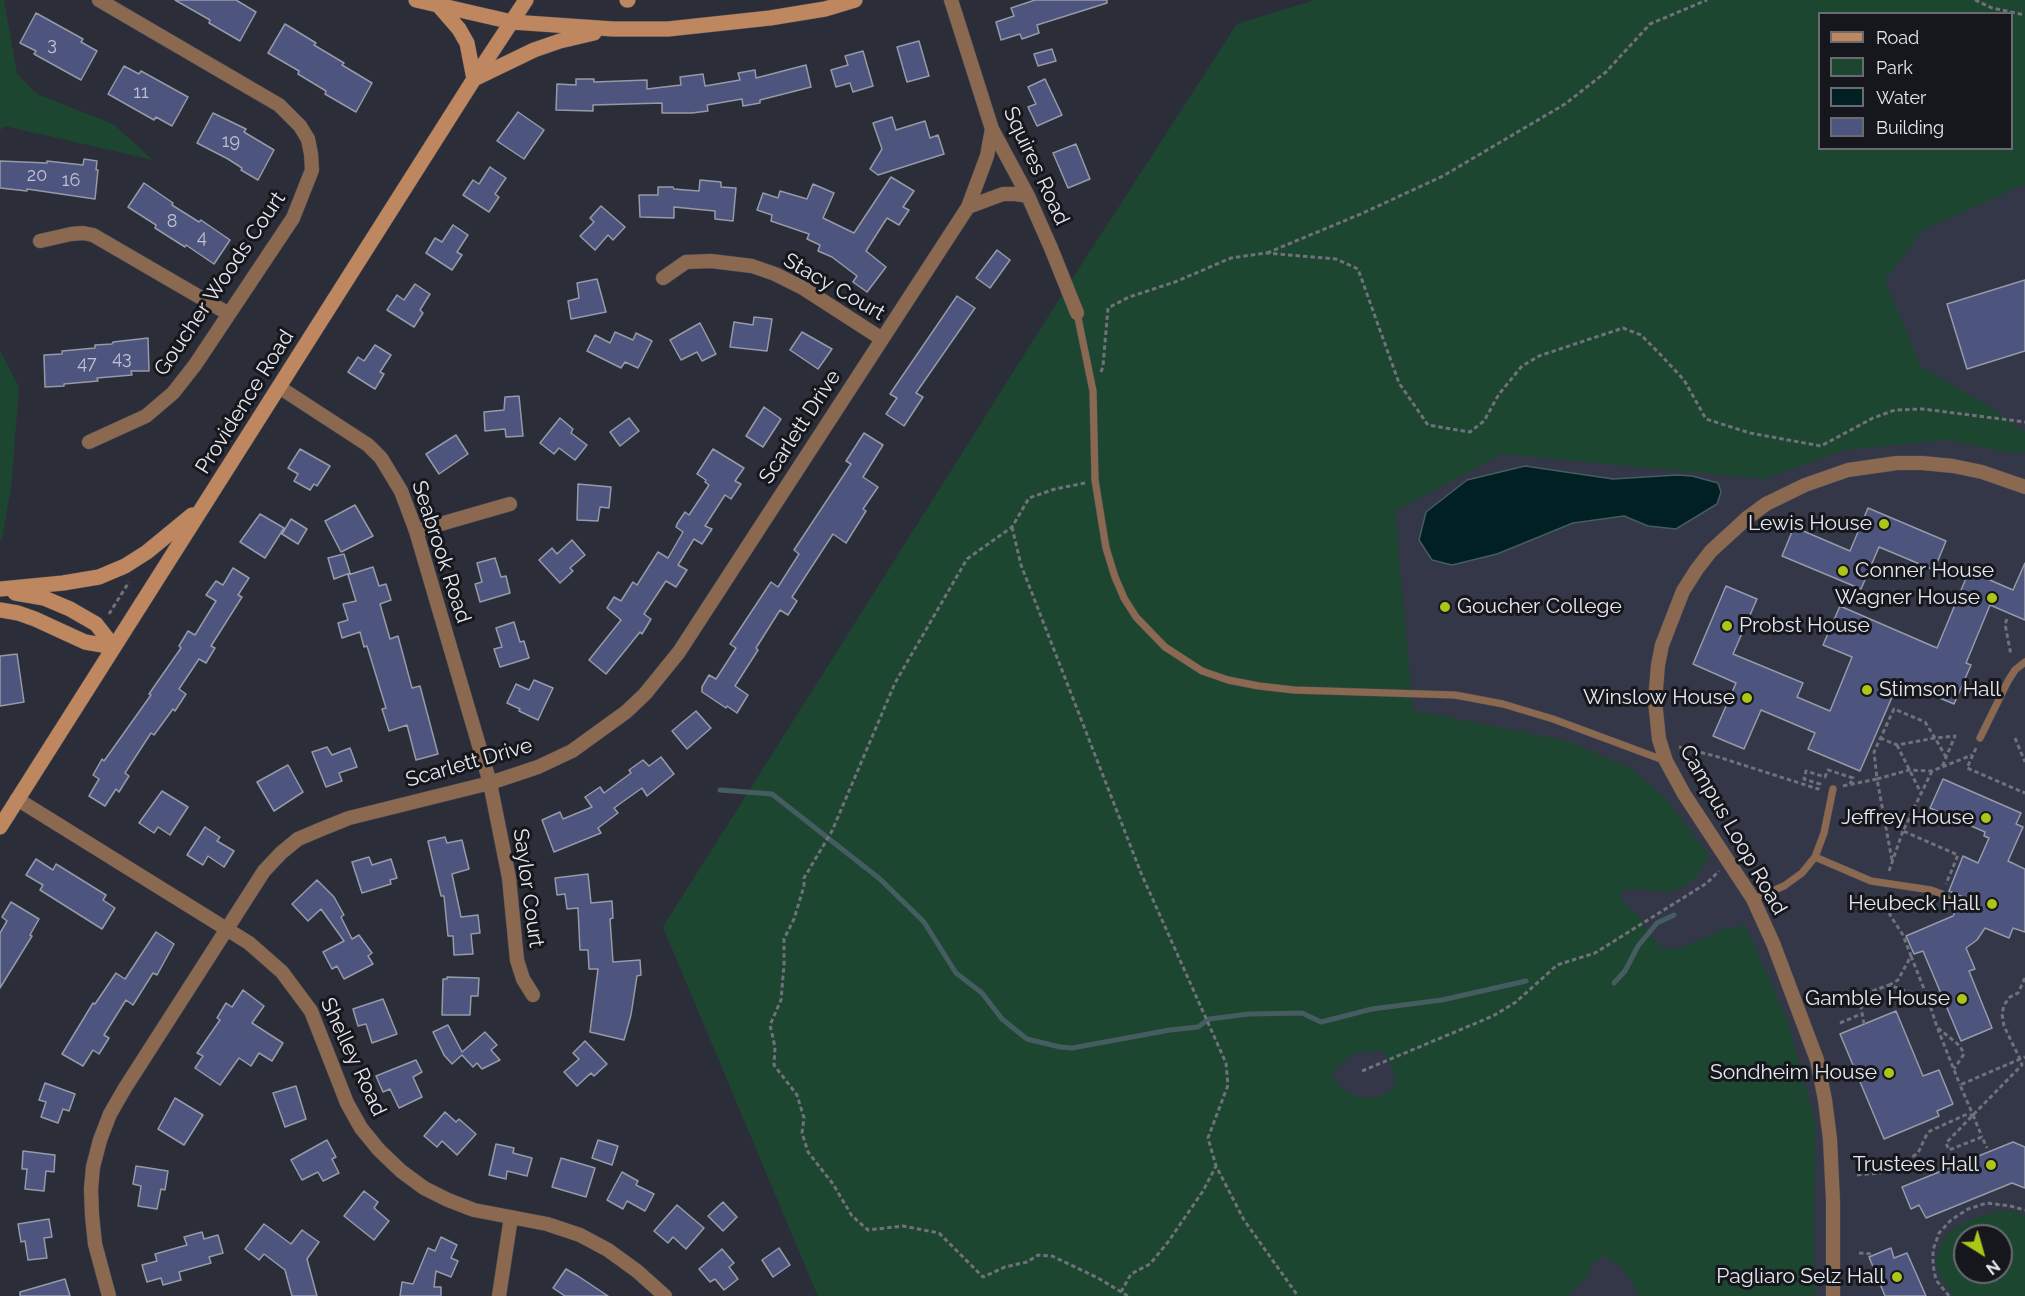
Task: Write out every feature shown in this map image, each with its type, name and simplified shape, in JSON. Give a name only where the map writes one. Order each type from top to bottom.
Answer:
[{"type":"street","name":"Goucher Woods Court","points":[[89,442],[147,416],[165,402],[195,365],[294,218],[312,170],[308,139],[300,126],[279,105],[99,0]]},
{"type":"street","points":[[416,0],[512,22],[613,29],[668,29],[770,18],[825,9],[855,0]]},
{"type":"street","name":"Providence Road","points":[[0,827],[526,0]]},
{"type":"street","name":"Squires Road","points":[[951,0],[992,129],[1028,196],[1077,313]]},
{"type":"street","points":[[439,6],[459,29],[467,43],[474,79],[517,57],[560,41],[613,29]]},
{"type":"street","name":"Scarlett Drive","points":[[108,1296],[95,1244],[92,1215],[93,1167],[100,1140],[110,1114],[125,1088],[264,872],[298,839],[350,818],[490,783],[538,767],[572,751],[618,719],[645,694],[679,652],[968,207],[987,156],[992,129]]},
{"type":"street","points":[[968,207],[1003,194],[1028,196]]},
{"type":"street","points":[[40,241],[71,234],[93,235],[229,314]]},
{"type":"street","name":"Stacy Court","points":[[663,278],[686,262],[711,261],[752,266],[803,288],[882,339]]},
{"type":"street","name":"Seabrook Road","points":[[279,387],[368,445],[381,458],[401,491],[416,531],[490,783]]},
{"type":"street","name":"Campus Loop Road","points":[[1833,1296],[1832,1171],[1826,1100],[1817,1060],[1773,943],[1753,899],[1683,794],[1666,761],[1659,739],[1655,701],[1658,665],[1669,625],[1683,591],[1711,551],[1766,504],[1805,485],[1848,470],[1922,463],[1982,472],[2025,487]]},
{"type":"street","points":[[0,590],[63,583],[107,574],[147,552],[205,503]]},
{"type":"street","points":[[416,531],[510,504]]},
{"type":"street","points":[[0,590],[44,598],[70,609],[96,624],[114,647]]},
{"type":"street","points":[[0,610],[36,619],[85,642],[114,647]]},
{"type":"street","name":"Saylor Court","points":[[490,783],[509,878],[517,960],[533,995]]},
{"type":"street","name":"Shelley Road","points":[[17,799],[227,928],[264,954],[299,992],[311,1011],[347,1103],[361,1128],[379,1150],[401,1171],[424,1188],[474,1210],[547,1224],[580,1235],[637,1270],[665,1296]]},
{"type":"street","points":[[499,1296],[511,1217]]},
{"type":"lane","points":[[1077,313],[1093,391],[1095,480],[1106,548],[1114,577],[1124,598],[1136,617],[1165,647],[1202,671],[1228,680],[1294,690],[1455,695],[1487,701],[1553,719],[1666,761]]},
{"type":"lane","points":[[1980,738],[2008,681],[2015,670],[2025,662]]},
{"type":"lane","points":[[1753,899],[1784,886],[1802,873],[1815,857],[1824,833],[1833,789]]},
{"type":"lane","points":[[1815,857],[1871,881],[1931,890],[1942,894],[1951,902]]},
{"type":"path","points":[[1266,253],[1363,213],[1443,176],[1565,104],[1606,72],[1650,24],[1707,0]]},
{"type":"path","points":[[1975,0],[1992,8],[2011,12]]},
{"type":"path","points":[[1093,391],[1103,366],[1108,308],[1129,297],[1176,282],[1231,258],[1266,253],[1336,259],[1358,269],[1399,384],[1428,424],[1470,432],[1484,421],[1499,394],[1522,366],[1539,356],[1623,328],[1641,335],[1684,380],[1706,419],[1750,433],[1821,446],[1873,418],[1895,410],[1923,409],[2025,422]]},
{"type":"path","points":[[1095,480],[1055,489],[1029,498],[1012,527],[967,559],[894,683],[832,831],[804,878],[804,886],[794,919],[784,939],[781,1000],[770,1025],[775,1047],[774,1065],[797,1095],[804,1118],[802,1133],[808,1152],[833,1184],[852,1216],[868,1230],[903,1226],[939,1233],[983,1277],[1005,1267],[1027,1262],[1038,1255],[1052,1256],[1128,1296]]},
{"type":"path","points":[[1012,527],[1021,565],[1142,873],[1226,1063],[1228,1085],[1208,1138],[1216,1166],[1244,1220],[1298,1296]]},
{"type":"path","points":[[105,620],[130,581],[130,575]]},
{"type":"path","points":[[2007,619],[2005,624],[2011,655]]},
{"type":"path","points":[[1892,860],[1874,752],[1894,710],[1925,722],[1946,757]]},
{"type":"path","points":[[1880,738],[1897,745],[1954,736],[1942,767]]},
{"type":"path","points":[[1980,738],[1967,768],[2025,793]]},
{"type":"path","points":[[2015,738],[2025,762]]},
{"type":"path","points":[[1897,745],[1921,793]]},
{"type":"path","points":[[1679,747],[1818,789],[1820,784],[1804,779],[1806,771],[1825,777],[1828,770],[1853,778],[1850,784],[1877,780],[1909,770],[1932,771],[1972,755]]},
{"type":"path","points":[[1888,874],[1903,831],[1932,771]]},
{"type":"path","points":[[1903,831],[1958,855],[1942,894]]},
{"type":"path","points":[[1362,1071],[1493,1016],[1516,1002],[1557,966],[1595,953],[1707,884],[1729,861]]},
{"type":"path","points":[[1885,901],[1891,904],[1890,915],[1903,935],[1928,999],[1936,1027],[1987,1148]]},
{"type":"path","points":[[1864,1024],[1861,1014],[1862,1003],[1870,992],[1898,980],[1911,956]]},
{"type":"path","points":[[1982,1137],[1949,1150],[1946,1143],[2022,1065],[2004,1026],[2002,1014],[2004,1005],[2010,997],[2018,993],[2025,978]]},
{"type":"path","points":[[1889,985],[1928,999]]},
{"type":"path","points":[[1840,1023],[1861,1014]]},
{"type":"path","points":[[1936,1027],[1960,1046],[1964,1054],[1954,1069]]},
{"type":"path","points":[[1960,1085],[2025,1057]]},
{"type":"path","points":[[1857,1175],[1880,1173],[1895,1168],[1918,1153],[1930,1131],[1965,1115],[1973,1115]]},
{"type":"path","points":[[1121,1292],[1131,1274],[1150,1264],[1168,1242],[1203,1191],[1216,1166]]},
{"type":"path","points":[[1949,1296],[1936,1280],[1932,1265],[1933,1250],[1940,1233],[1951,1220],[1968,1209],[1988,1203],[2025,1210]]},
{"type":"path","points":[[1858,1252],[1872,1254]]},
{"type":"shaded area","name":"Goucher College","points":[[1315,0],[2025,0],[2025,1296],[818,1296],[663,927],[1237,24]]},
{"type":"green space","points":[[0,0],[4,0],[17,74],[37,94],[113,124],[153,160],[5,126],[0,130]]},
{"type":"green space","name":"Goucher College","points":[[1315,0],[2025,0],[2025,184],[1923,230],[1885,281],[1921,367],[1989,406],[2025,432],[2025,451],[2017,454],[1946,440],[1845,450],[1764,479],[1502,454],[1395,511],[1413,710],[1567,741],[1631,768],[1664,797],[1709,854],[1699,874],[1684,887],[1668,893],[1643,889],[1621,890],[1623,902],[1642,919],[1648,933],[1663,948],[1675,949],[1719,933],[1720,924],[1727,930],[1745,925],[1787,1019],[1816,1125],[1815,1296],[1639,1296],[1623,1269],[1603,1255],[1592,1264],[1587,1277],[1568,1296],[818,1296],[663,927],[1067,287],[1237,24]],"holes":[[[1384,1050],[1396,1080],[1394,1087],[1384,1095],[1372,1098],[1354,1096],[1341,1088],[1332,1074],[1351,1054]]]},
{"type":"green space","points":[[0,351],[19,387],[11,488],[0,541]]},
{"type":"green space","points":[[2009,1210],[2025,1216],[2025,1296],[1953,1296],[1939,1277],[1936,1261],[1948,1232],[1953,1229],[1953,1284],[2013,1284],[2013,1224],[1963,1224],[1978,1216]]},
{"type":"water","points":[[1525,466],[1613,479],[1692,476],[1718,483],[1721,492],[1717,504],[1676,529],[1648,526],[1624,516],[1573,523],[1497,554],[1452,565],[1432,560],[1419,540],[1426,512],[1467,480]]},
{"type":"building","points":[[175,0],[236,0],[256,12],[240,41]]},
{"type":"building","points":[[1035,0],[1107,0],[1107,3],[1037,25],[1039,33],[1022,39],[1020,34],[1001,40],[996,22],[1014,16],[1011,8]]},
{"type":"building","points":[[36,13],[83,39],[81,42],[97,51],[81,80],[34,54],[36,51],[20,43]]},
{"type":"building","points":[[285,24],[344,63],[342,65],[372,83],[356,112],[325,94],[326,91],[298,74],[299,71],[268,53]]},
{"type":"building","points":[[919,41],[929,76],[907,82],[897,47]]},
{"type":"building","points":[[1052,49],[1056,61],[1038,66],[1034,54]]},
{"type":"building","points":[[863,51],[873,86],[853,92],[850,83],[836,87],[831,70],[848,65],[845,56]]},
{"type":"building","points":[[806,65],[811,87],[760,100],[760,103],[743,106],[742,99],[707,105],[708,111],[692,113],[662,113],[662,103],[593,105],[593,111],[556,110],[557,84],[576,85],[576,79],[594,79],[594,82],[647,80],[647,89],[681,85],[680,77],[703,74],[705,86],[740,80],[738,73],[755,70],[756,78]]},
{"type":"building","points":[[124,66],[139,74],[141,71],[188,97],[172,126],[156,117],[154,120],[108,94]]},
{"type":"building","points":[[1045,79],[1062,115],[1037,126],[1028,107],[1036,104],[1028,87]]},
{"type":"building","points":[[518,112],[544,130],[524,159],[497,141]]},
{"type":"building","points":[[213,113],[246,129],[244,132],[274,150],[258,180],[228,159],[197,143]]},
{"type":"building","points":[[892,117],[896,130],[925,121],[930,138],[938,135],[944,154],[878,175],[870,169],[882,149],[873,123]]},
{"type":"building","points":[[1076,144],[1090,179],[1068,188],[1053,153]]},
{"type":"building","points":[[84,159],[97,161],[95,199],[27,189],[27,191],[0,188],[0,161],[47,163],[47,161],[83,165]]},
{"type":"building","points":[[490,167],[506,178],[495,194],[499,197],[489,212],[463,195],[473,180],[479,184]]},
{"type":"building","points":[[891,177],[914,191],[903,207],[909,210],[899,225],[887,218],[866,251],[886,267],[867,292],[853,282],[857,276],[832,257],[818,251],[820,245],[807,239],[809,234],[771,221],[772,215],[757,210],[763,193],[778,198],[780,191],[807,199],[813,184],[834,193],[823,218],[854,233]]},
{"type":"building","points":[[700,180],[721,182],[721,187],[736,188],[733,221],[715,219],[715,211],[674,207],[674,218],[640,217],[639,195],[658,195],[658,187],[699,191]]},
{"type":"building","points":[[144,183],[173,203],[172,205],[199,222],[201,220],[230,240],[214,264],[155,228],[156,225],[128,207]]},
{"type":"building","points":[[601,206],[625,227],[613,240],[608,235],[595,250],[580,236],[594,222],[590,218]]},
{"type":"building","points":[[453,225],[468,235],[457,252],[462,255],[452,270],[426,253],[435,238],[442,242]]},
{"type":"building","points":[[997,250],[1010,260],[990,288],[976,278]]},
{"type":"building","points":[[597,279],[606,312],[571,319],[568,301],[579,298],[577,283]]},
{"type":"building","points":[[2025,280],[2025,351],[1967,369],[1947,304]]},
{"type":"building","points":[[415,284],[430,294],[420,310],[423,313],[414,327],[387,310],[397,295],[404,300]]},
{"type":"building","points":[[957,296],[975,308],[916,393],[923,397],[904,426],[886,414],[897,398],[890,394]]},
{"type":"building","points":[[754,317],[772,319],[767,351],[730,347],[734,322],[753,325]]},
{"type":"building","points":[[700,323],[716,354],[702,361],[697,352],[681,360],[670,340]]},
{"type":"building","points":[[615,332],[633,340],[636,333],[652,341],[638,368],[625,362],[621,368],[587,351],[595,335],[610,343]]},
{"type":"building","points":[[802,332],[832,349],[818,369],[790,350]]},
{"type":"building","points":[[148,338],[149,371],[131,371],[132,375],[97,378],[98,381],[45,387],[44,355],[62,354],[62,351],[95,348],[95,345]]},
{"type":"building","points":[[375,345],[391,355],[380,372],[384,374],[375,389],[348,372],[358,357],[364,361]]},
{"type":"building","points":[[519,396],[523,436],[506,437],[505,429],[485,431],[484,412],[504,410],[505,397]]},
{"type":"building","points":[[764,407],[781,419],[763,447],[746,436]]},
{"type":"building","points":[[560,418],[573,429],[571,433],[587,445],[575,460],[559,448],[554,454],[540,443]]},
{"type":"building","points":[[629,418],[639,431],[620,446],[610,432]]},
{"type":"building","points":[[864,433],[883,445],[863,477],[878,487],[863,509],[866,511],[846,543],[833,534],[792,597],[797,601],[788,615],[780,610],[735,686],[748,695],[737,713],[727,706],[726,708],[702,692],[702,687],[709,675],[716,679],[736,648],[730,644],[771,582],[778,587],[799,554],[794,550],[851,464],[846,461]]},
{"type":"building","points":[[456,435],[468,454],[439,474],[426,454]]},
{"type":"building","points":[[300,449],[330,466],[317,486],[314,484],[310,490],[294,481],[298,474],[288,468]]},
{"type":"building","points":[[713,449],[744,468],[735,481],[741,484],[731,499],[725,495],[705,526],[712,529],[702,544],[694,539],[678,565],[687,570],[676,587],[666,581],[644,614],[651,619],[642,634],[640,632],[606,674],[589,660],[621,620],[607,608],[614,597],[621,601],[633,582],[637,585],[658,552],[668,558],[683,532],[676,527],[677,524],[685,512],[689,515],[709,485],[697,474]]},
{"type":"building","points":[[578,484],[611,487],[609,508],[600,507],[598,521],[577,520]]},
{"type":"building","points":[[355,505],[373,536],[341,552],[325,521]]},
{"type":"building","points":[[1868,508],[1946,541],[1934,570],[1879,547],[1861,589],[1782,556],[1794,527],[1850,551]]},
{"type":"building","points":[[260,514],[284,528],[265,558],[240,542]]},
{"type":"building","points":[[291,519],[307,529],[298,544],[282,534]]},
{"type":"building","points":[[572,540],[585,555],[570,568],[573,571],[560,583],[539,560],[552,548],[557,554]]},
{"type":"building","points":[[344,554],[350,573],[334,579],[328,558]]},
{"type":"building","points":[[495,558],[501,577],[506,576],[510,593],[480,602],[475,584],[482,582],[477,563]]},
{"type":"building","points":[[2025,563],[2025,620],[1990,605],[1966,663],[1971,665],[1954,704],[1899,681],[1860,771],[1808,749],[1815,733],[1761,710],[1744,749],[1713,736],[1736,683],[1693,664],[1726,586],[1757,599],[1733,654],[1803,683],[1797,697],[1830,711],[1852,657],[1823,645],[1840,606],[1937,648],[1969,571],[2013,590]]},
{"type":"building","points":[[373,567],[379,586],[386,584],[391,600],[380,604],[390,639],[398,636],[412,688],[420,686],[438,754],[416,760],[407,725],[389,731],[382,709],[386,708],[367,646],[364,647],[360,632],[342,638],[338,623],[348,620],[343,604],[356,601],[348,575]]},
{"type":"building","points":[[233,568],[249,578],[238,595],[242,597],[211,646],[215,648],[206,663],[199,659],[179,689],[186,694],[154,735],[151,733],[125,773],[129,776],[119,792],[116,789],[105,806],[89,796],[99,779],[93,775],[102,759],[104,761],[151,695],[149,694],[181,648],[179,646],[188,631],[195,635],[216,601],[206,595],[216,581],[223,585]]},
{"type":"building","points":[[514,622],[520,642],[524,641],[529,658],[500,667],[494,649],[502,647],[496,628]]},
{"type":"building","points":[[17,654],[24,702],[0,706],[0,656]]},
{"type":"building","points":[[534,680],[553,688],[538,720],[507,703],[516,684],[529,690]]},
{"type":"building","points":[[696,711],[711,728],[687,749],[672,731]]},
{"type":"building","points":[[327,747],[332,755],[350,748],[357,767],[339,773],[342,781],[326,787],[312,752]]},
{"type":"building","points":[[661,757],[674,774],[647,796],[642,788],[614,808],[618,813],[598,828],[601,833],[554,852],[542,820],[560,812],[563,819],[592,807],[585,797],[600,787],[604,793],[631,773],[629,770],[643,760],[649,766]]},
{"type":"building","points":[[288,765],[303,792],[274,811],[257,782]]},
{"type":"building","points":[[1943,779],[2021,813],[2016,824],[2023,827],[2008,861],[2025,869],[2025,932],[2013,928],[2009,938],[1985,928],[1977,940],[1966,948],[1975,969],[1969,971],[1992,1028],[1961,1041],[1923,951],[1914,954],[1906,936],[1953,916],[1963,897],[1949,891],[1963,856],[1978,863],[1989,838],[1984,836],[1985,832],[1930,808]]},
{"type":"building","points":[[162,791],[188,807],[170,835],[158,827],[154,833],[139,823]]},
{"type":"building","points":[[205,827],[220,837],[217,841],[234,851],[224,867],[208,856],[203,865],[187,855]]},
{"type":"building","points":[[445,837],[447,843],[462,840],[469,869],[452,874],[461,917],[478,915],[480,933],[471,934],[473,954],[454,955],[453,936],[448,936],[444,896],[441,896],[428,841]]},
{"type":"building","points":[[369,857],[372,865],[391,859],[397,878],[390,880],[391,884],[362,893],[352,862]]},
{"type":"building","points":[[36,859],[53,870],[56,864],[106,895],[103,900],[115,908],[102,929],[40,890],[43,885],[26,875]]},
{"type":"building","points":[[588,874],[591,903],[612,901],[613,918],[610,919],[613,962],[640,960],[641,975],[637,976],[631,1015],[624,1040],[590,1032],[598,969],[589,969],[588,950],[580,950],[578,908],[567,909],[565,894],[557,895],[555,878]]},
{"type":"building","points":[[317,880],[334,897],[344,915],[341,917],[352,939],[359,935],[372,953],[368,956],[373,964],[344,979],[337,966],[332,969],[323,952],[344,941],[321,909],[308,921],[292,904]]},
{"type":"building","points":[[11,902],[39,919],[30,935],[32,936],[0,988],[0,933],[7,921],[2,917]]},
{"type":"building","points":[[156,932],[174,944],[157,975],[153,973],[133,1005],[126,1000],[104,1035],[109,1038],[99,1054],[93,1050],[83,1066],[62,1054],[93,1003],[95,1004],[116,973],[125,979]]},
{"type":"building","points":[[447,977],[479,978],[478,996],[471,996],[470,1015],[442,1015],[443,979]]},
{"type":"building","points":[[243,990],[264,1006],[252,1023],[283,1043],[272,1061],[259,1053],[251,1066],[239,1058],[220,1085],[195,1068],[203,1056],[197,1053],[220,1020],[217,1018],[226,1003],[232,1007]]},
{"type":"building","points":[[383,999],[397,1034],[372,1043],[366,1024],[358,1026],[353,1009]]},
{"type":"building","name":"Sondheim House","points":[[1896,1011],[1923,1076],[1939,1070],[1953,1104],[1937,1111],[1939,1116],[1884,1139],[1840,1034]]},
{"type":"building","points":[[448,1025],[462,1052],[485,1032],[497,1045],[491,1050],[500,1060],[482,1069],[477,1063],[473,1067],[462,1055],[452,1064],[444,1055],[433,1032]]},
{"type":"building","points":[[585,1041],[607,1064],[594,1076],[591,1073],[577,1086],[564,1072],[579,1059],[573,1053]]},
{"type":"building","points":[[416,1060],[422,1072],[413,1077],[422,1097],[399,1108],[390,1089],[383,1092],[376,1076]]},
{"type":"building","points":[[45,1083],[75,1094],[69,1111],[63,1109],[58,1123],[41,1117],[46,1102],[39,1100]]},
{"type":"building","points":[[296,1086],[306,1119],[285,1127],[273,1093]]},
{"type":"building","points":[[175,1098],[203,1115],[184,1145],[158,1129]]},
{"type":"building","points":[[445,1112],[456,1122],[459,1119],[476,1134],[457,1155],[442,1141],[437,1147],[424,1136]]},
{"type":"building","points":[[327,1140],[336,1157],[332,1159],[339,1173],[323,1181],[318,1172],[302,1180],[291,1160]]},
{"type":"building","points":[[598,1140],[618,1146],[612,1165],[592,1158]]},
{"type":"building","name":"Trustees Hall","points":[[2013,1142],[2025,1147],[2025,1188],[2012,1183],[1926,1218],[1919,1205],[1911,1209],[1902,1187]]},
{"type":"building","points":[[496,1144],[514,1148],[513,1153],[532,1158],[527,1176],[507,1171],[506,1179],[489,1175]]},
{"type":"building","points":[[23,1151],[55,1155],[54,1172],[46,1171],[44,1191],[25,1189],[27,1169],[22,1169]]},
{"type":"building","points":[[561,1158],[595,1168],[586,1197],[552,1187]]},
{"type":"building","points":[[136,1166],[168,1171],[165,1190],[161,1189],[157,1209],[138,1206],[141,1186],[133,1184]]},
{"type":"building","points":[[622,1172],[638,1181],[636,1185],[654,1194],[645,1211],[627,1201],[623,1209],[607,1200]]},
{"type":"building","points":[[364,1191],[378,1202],[374,1208],[389,1221],[374,1240],[344,1216]]},
{"type":"building","points":[[723,1202],[737,1217],[723,1231],[708,1216]]},
{"type":"building","points":[[677,1205],[704,1228],[686,1249],[673,1237],[668,1243],[654,1231]]},
{"type":"building","points":[[49,1219],[52,1237],[44,1238],[47,1258],[28,1260],[25,1241],[21,1242],[18,1224]]},
{"type":"building","points":[[264,1224],[291,1244],[302,1230],[319,1242],[307,1259],[317,1296],[292,1296],[285,1270],[264,1254],[259,1260],[245,1249]]},
{"type":"building","points":[[202,1232],[204,1239],[218,1235],[223,1253],[209,1257],[211,1263],[179,1272],[181,1280],[163,1285],[161,1278],[147,1282],[142,1265],[157,1261],[155,1254],[187,1245],[184,1237]]},
{"type":"building","points":[[441,1237],[457,1245],[451,1258],[458,1261],[451,1277],[436,1271],[434,1287],[441,1287],[441,1296],[400,1296],[402,1282],[413,1284],[428,1248],[435,1251]]},
{"type":"building","points":[[779,1248],[790,1265],[773,1277],[762,1260]]},
{"type":"building","name":"Pagliaro Selz Hall","points":[[1891,1248],[1894,1258],[1907,1253],[1926,1296],[1885,1296],[1869,1257]]},
{"type":"building","points":[[722,1249],[734,1263],[729,1267],[738,1279],[724,1290],[715,1279],[710,1282],[699,1269]]},
{"type":"building","points":[[566,1269],[608,1296],[565,1296],[553,1288]]},
{"type":"building","points":[[65,1279],[70,1296],[20,1296],[20,1292]]},
{"type":"waterway","points":[[720,790],[772,794],[880,879],[924,922],[956,973],[982,993],[1002,1019],[1027,1039],[1060,1047],[1072,1048],[1198,1027],[1209,1019],[1249,1014],[1302,1013],[1321,1022],[1372,1009],[1442,1000],[1526,981]]},
{"type":"waterway","points":[[1614,983],[1625,971],[1638,946],[1657,923],[1674,915]]},
{"type":"place","name":"Lewis House","points":[[1884,524]]},
{"type":"place","name":"Conner House","points":[[1843,571]]},
{"type":"place","name":"Wagner House","points":[[1992,598]]},
{"type":"place","name":"Goucher College","points":[[1445,607]]},
{"type":"place","name":"Probst House","points":[[1727,626]]},
{"type":"place","name":"Stimson Hall","points":[[1867,690]]},
{"type":"place","name":"Winslow House","points":[[1747,698]]},
{"type":"place","name":"Jeffrey House","points":[[1986,818]]},
{"type":"place","name":"Heubeck Hall","points":[[1992,904]]},
{"type":"place","name":"Gamble House","points":[[1962,999]]},
{"type":"place","name":"Sondheim House","points":[[1889,1073]]},
{"type":"place","name":"Trustees Hall","points":[[1991,1165]]},
{"type":"place","name":"Pagliaro Selz Hall","points":[[1897,1277]]}]
